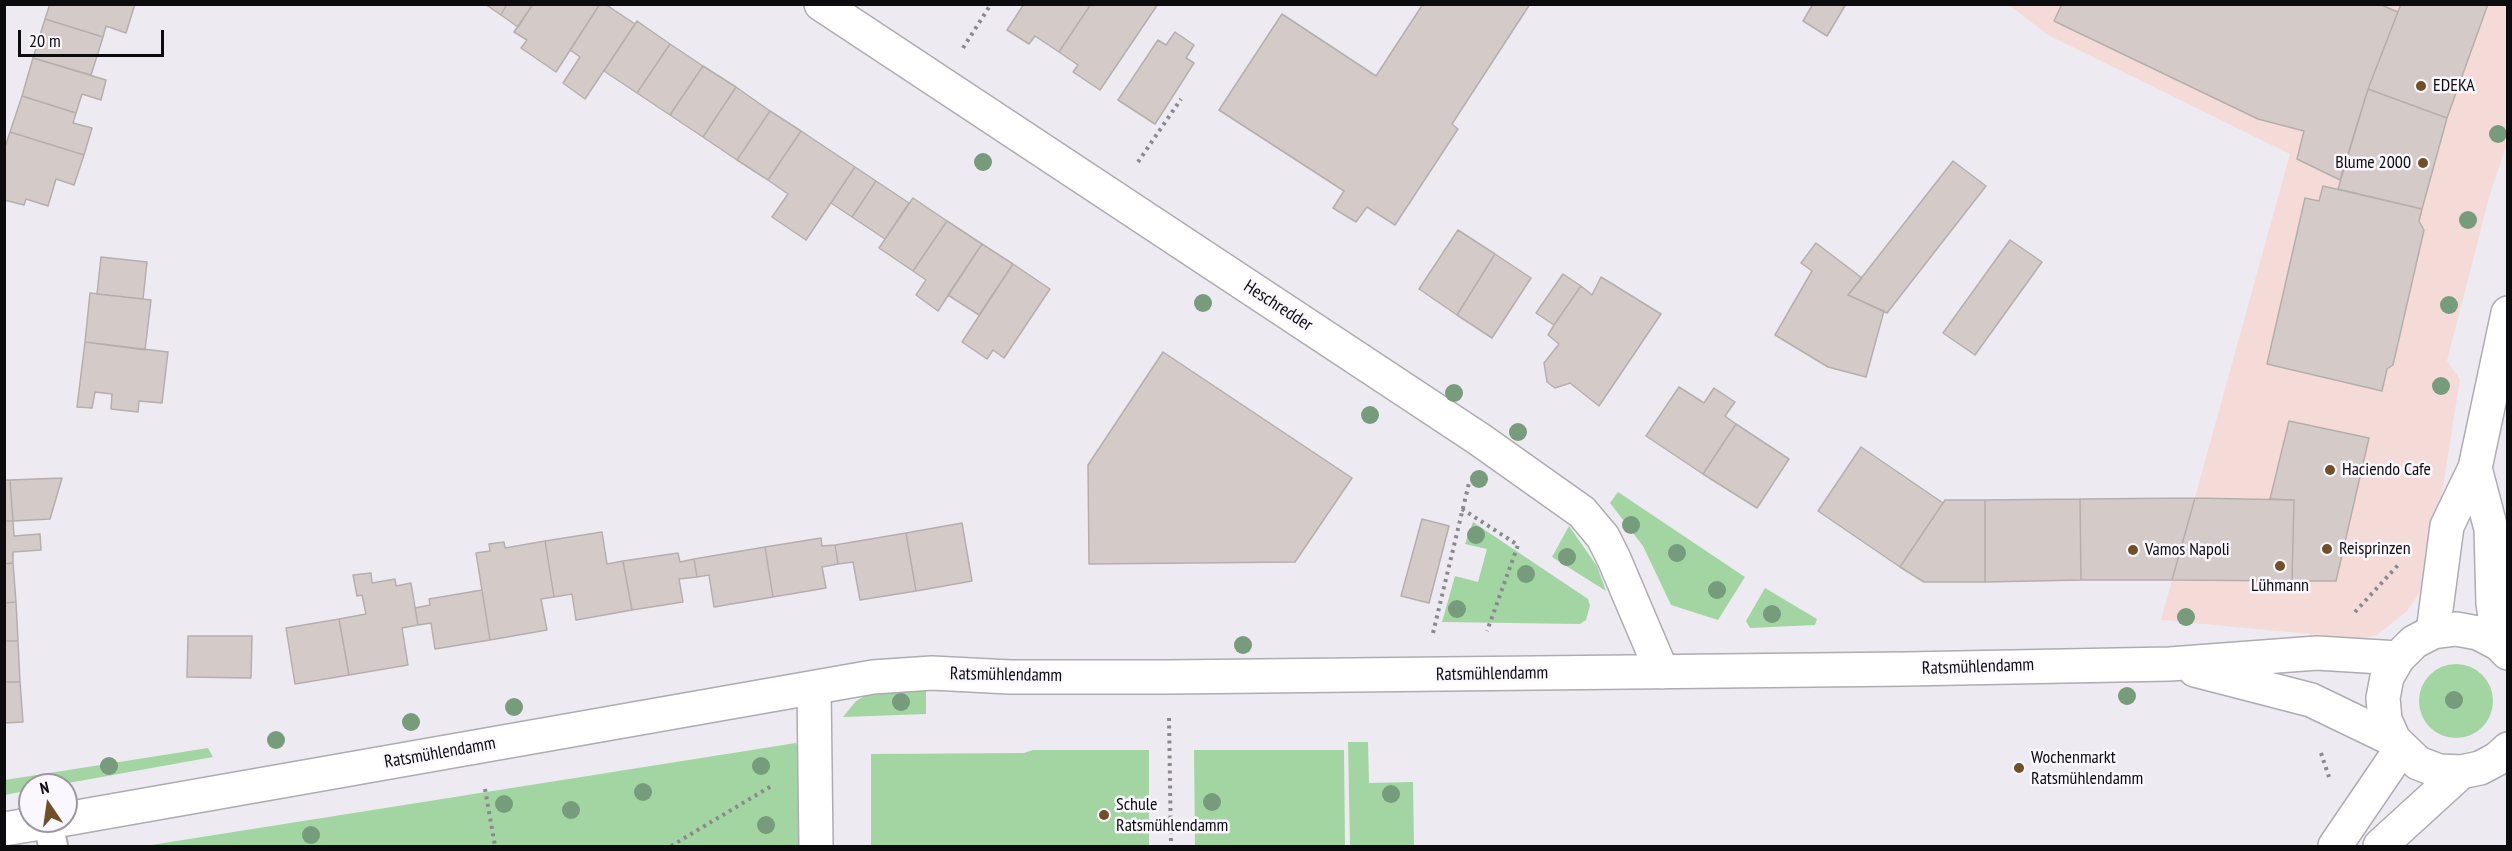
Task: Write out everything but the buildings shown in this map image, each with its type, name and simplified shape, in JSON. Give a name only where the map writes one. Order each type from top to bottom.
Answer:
[{"type":"street","name":"Heschredder","points":[[821,4],[941,81],[1479,439],[1582,512],[1603,537],[1662,672]]},
{"type":"street","points":[[2433,632],[2447,526],[2475,468],[2508,313]]},
{"type":"street","points":[[2475,468],[2492,529],[2493,603],[2503,648]]},
{"type":"street","points":[[2335,846],[2398,744],[2385,720],[2383,698],[2387,677],[2398,658],[2414,642],[2433,632],[2456,629],[2478,633],[2503,648]]},
{"type":"street","name":"Ratsmühlendamm","points":[[78,823],[478,747],[873,677],[932,673],[1010,677],[1424,675],[2170,664],[2317,653],[2398,658]]},
{"type":"street","name":"Ratsmühlendamm","points":[[2170,664],[2311,700],[2398,744],[2418,762],[2439,771],[2461,772],[2480,768],[2497,759],[2508,749]]},
{"type":"street","points":[[814,688],[816,846]]},
{"type":"street","points":[[2380,846],[2461,772]]},
{"type":"path","points":[[941,81],[991,4]]},
{"type":"path","points":[[1114,198],[1181,99]]},
{"type":"path","points":[[1424,675],[1479,439]]},
{"type":"path","points":[[1462,508],[1518,545],[1488,631],[1477,631]]},
{"type":"path","points":[[1434,631],[1444,631]]},
{"type":"path","points":[[1168,677],[1171,846]]},
{"type":"path","points":[[478,747],[495,846]]},
{"type":"path","points":[[671,846],[815,760]]},
{"type":"shaded area","points":[[2009,5],[2507,5],[2507,144],[2490,194],[2447,361],[2460,379],[2430,569],[2423,588],[2407,611],[2377,635],[2362,639],[2161,620],[2290,154],[2048,35]]},
{"type":"green space","points":[[1618,492],[1745,577],[1718,620],[1671,605],[1643,546],[1610,503]]},
{"type":"green space","points":[[1473,522],[1588,599],[1590,606],[1586,620],[1580,624],[1442,622],[1455,576],[1478,582],[1487,549],[1465,544]]},
{"type":"green space","points":[[1569,526],[1597,566],[1606,591],[1552,557]]},
{"type":"green space","points":[[1765,588],[1817,619],[1815,625],[1750,628],[1746,621]]},
{"type":"green space","points":[[2449,664],[2463,664],[2477,670],[2487,680],[2493,694],[2491,715],[2477,732],[2463,738],[2449,738],[2435,732],[2425,722],[2419,708],[2419,694],[2425,680],[2435,670]]},
{"type":"green space","points":[[926,685],[926,714],[843,717],[856,701],[877,689]]},
{"type":"green space","points":[[1348,742],[1368,742],[1369,783],[1413,782],[1414,846],[1350,846]]},
{"type":"green space","points":[[796,743],[802,760],[800,846],[145,846]]},
{"type":"green space","points":[[208,748],[213,757],[78,781],[78,773],[49,773]]},
{"type":"green space","points":[[1033,750],[1149,750],[1149,846],[871,846],[871,754],[1024,753]]},
{"type":"green space","points":[[1194,750],[1344,750],[1345,846],[1195,846]]},
{"type":"green space","points":[[18,778],[18,792],[5,795],[5,780]]},
{"type":"place","name":"EDEKA","points":[[2421,86]]},
{"type":"place","name":"Blume 2000","points":[[2423,163]]},
{"type":"place","name":"Haciendo Cafe","points":[[2330,470]]},
{"type":"place","name":"Reisprinzen","points":[[2327,549]]},
{"type":"place","name":"Vamos Napoli","points":[[2133,550]]},
{"type":"place","name":"Lühmann","points":[[2280,566]]},
{"type":"place","name":"Wochenmarkt Ratsmühlendamm","points":[[2019,768]]},
{"type":"place","name":"Schule Ratsmühlendamm","points":[[1104,815]]}]
